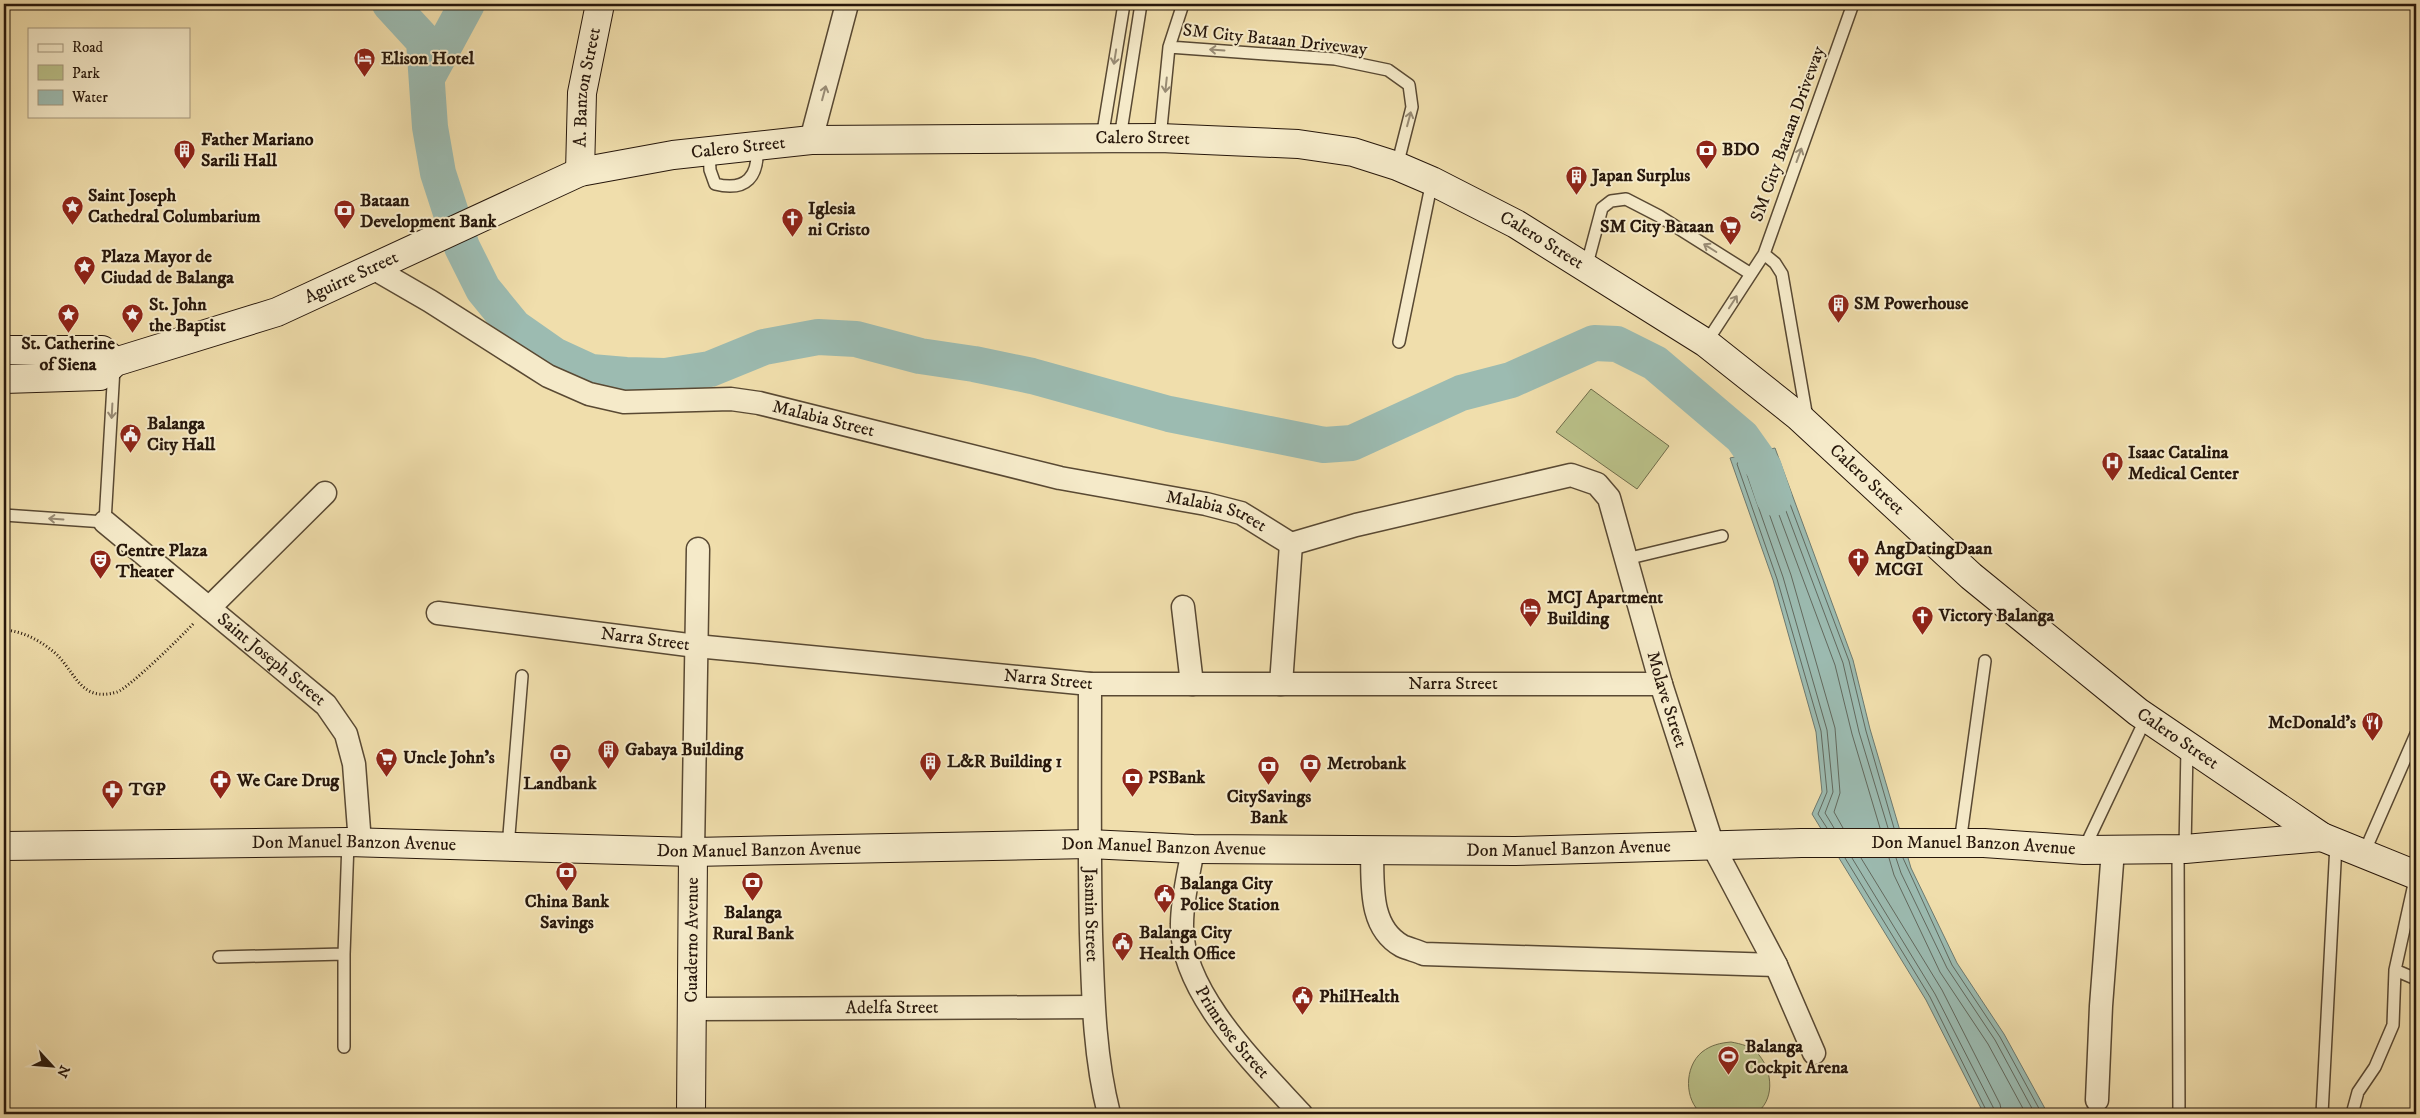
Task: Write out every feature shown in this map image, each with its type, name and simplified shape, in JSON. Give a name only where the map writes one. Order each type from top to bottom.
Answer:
[{"type":"main road","name":"A. Banzon Street","points":[[580,172],[582,93],[600,4]]},
{"type":"main road","name":"Calero Street","points":[[580,172],[673,155],[812,140],[1160,138],[1298,144],[1353,152],[1397,166],[1432,181],[1516,224],[1706,343],[1808,426],[1971,576],[2146,718],[2329,840],[2416,875]]},
{"type":"main road","name":"Aguirre Street","points":[[4,378],[100,376],[115,362],[276,312],[580,172]]},
{"type":"main road","points":[[4,350],[102,350],[115,362]]},
{"type":"main road","name":"Don Manuel Banzon Avenue","points":[[4,846],[354,842],[692,852],[1089,844],[1193,849],[1515,851],[1801,842],[1984,843],[2084,850],[2113,850],[2182,849],[2329,840]]},
{"type":"main road","name":"Cuaderno Avenue","points":[[691,1114],[692,852]]},
{"type":"street","points":[[812,140],[847,4]]},
{"type":"street","name":"Malabia Street","points":[[373,268],[430,301],[548,376],[589,394],[624,402],[731,399],[759,403],[1060,478],[1206,504],[1241,513],[1291,544]]},
{"type":"street","name":"Molave Street","points":[[1291,544],[1356,525],[1571,475],[1597,484],[1609,498],[1661,684],[1713,846],[1776,965],[1814,1053]]},
{"type":"street","points":[[209,608],[325,493]]},
{"type":"street","name":"Saint Joseph Street","points":[[105,522],[326,705],[345,732],[354,764],[354,842]]},
{"type":"street","points":[[1281,684],[1291,544]]},
{"type":"street","name":"Cuaderno Avenue","points":[[692,852],[698,549]]},
{"type":"street","points":[[1183,607],[1192,684]]},
{"type":"street","name":"Narra Street","points":[[438,613],[696,646],[1090,684],[1661,684]]},
{"type":"street","name":"Jasmin Street","points":[[1090,684],[1089,844],[1093,1007],[1101,1085],[1108,1114]]},
{"type":"street","name":"Primrose Street","points":[[1193,849],[1182,925],[1187,962],[1200,990],[1239,1046],[1300,1114]]},
{"type":"street","points":[[1372,850],[1374,908],[1384,929],[1401,945],[1424,954],[1776,965]]},
{"type":"street","points":[[2097,1100],[2101,1006],[2113,850]]},
{"type":"street","name":"Adelfa Street","points":[[692,1009],[1093,1007]]},
{"type":"lane","points":[[1111,138],[1124,4]]},
{"type":"lane","points":[[1111,138],[1142,4]]},
{"type":"lane","name":"SM City Bataan Driveway","points":[[1160,138],[1169,47],[1183,4]]},
{"type":"lane","name":"SM City Bataan Driveway","points":[[1706,343],[1764,254],[1853,4]]},
{"type":"lane","name":"SM City Bataan Driveway","points":[[1169,47],[1335,59],[1388,70],[1409,84],[1412,108],[1397,166]]},
{"type":"lane","points":[[709,151],[710,170],[715,184],[727,187],[748,182],[756,172],[757,146]]},
{"type":"lane","points":[[1399,342],[1432,181]]},
{"type":"lane","points":[[1586,268],[1602,208],[1611,200],[1626,199],[1659,216],[1751,274]]},
{"type":"lane","points":[[1764,254],[1775,263],[1782,274],[1808,426]]},
{"type":"lane","points":[[4,515],[105,522],[115,362]]},
{"type":"lane","points":[[1626,559],[1722,536]]},
{"type":"lane","points":[[1960,844],[1985,661]]},
{"type":"lane","points":[[508,847],[522,676]]},
{"type":"lane","points":[[2084,850],[2146,718]]},
{"type":"lane","points":[[2363,855],[2416,734]]},
{"type":"lane","points":[[2179,1114],[2182,849],[2187,746]]},
{"type":"lane","points":[[2322,1114],[2329,840]]},
{"type":"lane","points":[[344,1047],[344,954],[354,842]]},
{"type":"lane","points":[[2352,1114],[2358,1092],[2375,1067],[2393,1025],[2395,970],[2416,875]]},
{"type":"lane","points":[[219,957],[344,954]]},
{"type":"lane","points":[[2395,970],[2416,979]]},
{"type":"path","points":[[4,630],[34,638],[56,654],[80,686],[98,694],[119,692],[173,644],[209,608]]},
{"type":"green space","points":[[1591,389],[1669,446],[1637,489],[1556,432]]},
{"type":"green space","name":"Balanga Cockpit Arena","points":[[1731,1042],[1750,1047],[1764,1062],[1770,1086],[1766,1102],[1755,1114],[1702,1114],[1696,1108],[1689,1092],[1689,1075],[1692,1066],[1696,1058],[1705,1050],[1716,1045]]},
{"type":"water","points":[[1775,448],[1853,660],[1870,729],[1911,868],[1957,963],[2004,1034],[2048,1114],[1984,1114],[1926,1000],[1812,814],[1822,792],[1816,732],[1773,580],[1730,458]]},
{"type":"waterway","points":[[390,4],[424,41],[430,127],[438,173],[462,247],[483,289],[514,327],[554,355],[591,372],[665,376],[710,369],[764,347],[818,337],[856,339],[920,356],[974,364],[1032,376],[1169,414],[1324,445],[1352,443],[1461,393],[1511,380],[1594,343],[1617,344],[1655,363],[1742,437],[1764,468],[1774,498]]},
{"type":"waterway","points":[[428,76],[467,4]]},
{"type":"place","name":"Elison Hotel","points":[[365,78]]},
{"type":"place","name":"Father Mariano Sarili Hall","points":[[185,169]]},
{"type":"place","name":"BDO","points":[[1706,169]]},
{"type":"place","name":"Japan Surplus","points":[[1576,195]]},
{"type":"place","name":"Saint Joseph Cathedral Columbarium","points":[[72,225]]},
{"type":"place","name":"Bataan Development Bank","points":[[344,230]]},
{"type":"place","name":"Iglesia ni Cristo","points":[[792,238]]},
{"type":"place","name":"SM City Bataan","points":[[1730,246]]},
{"type":"place","name":"Plaza Mayor de Ciudad de Balanga","points":[[85,286]]},
{"type":"place","name":"SM Powerhouse","points":[[1838,323]]},
{"type":"place","name":"St. Catherine of Siena","points":[[68,333]]},
{"type":"place","name":"St. John the Baptist","points":[[133,334]]},
{"type":"place","name":"Balanga City Hall","points":[[131,453]]},
{"type":"place","name":"Isaac Catalina Medical Center","points":[[2112,482]]},
{"type":"place","name":"AngDatingDaan MCGI","points":[[1859,578]]},
{"type":"place","name":"Centre Plaza Theater","points":[[100,580]]},
{"type":"place","name":"MCJ Apartment Building","points":[[1531,627]]},
{"type":"place","name":"Victory Balanga","points":[[1923,635]]},
{"type":"place","name":"McDonald's","points":[[2372,742]]},
{"type":"place","name":"Gabaya Building","points":[[609,769]]},
{"type":"place","name":"Landbank","points":[[560,773]]},
{"type":"place","name":"Uncle John's","points":[[387,777]]},
{"type":"place","name":"L&R Building 1","points":[[931,781]]},
{"type":"place","name":"Metrobank","points":[[1311,783]]},
{"type":"place","name":"CitySavings Bank","points":[[1269,786]]},
{"type":"place","name":"PSBank","points":[[1132,797]]},
{"type":"place","name":"We Care Drug","points":[[221,800]]},
{"type":"place","name":"TGP","points":[[113,809]]},
{"type":"place","name":"China Bank Savings","points":[[567,891]]},
{"type":"place","name":"Balanga Rural Bank","points":[[753,902]]},
{"type":"place","name":"Balanga City Police Station","points":[[1164,913]]},
{"type":"place","name":"Balanga City Health Office","points":[[1123,962]]},
{"type":"place","name":"PhilHealth","points":[[1303,1016]]},
{"type":"place","name":"Balanga Cockpit Arena","points":[[1729,1076]]}]
